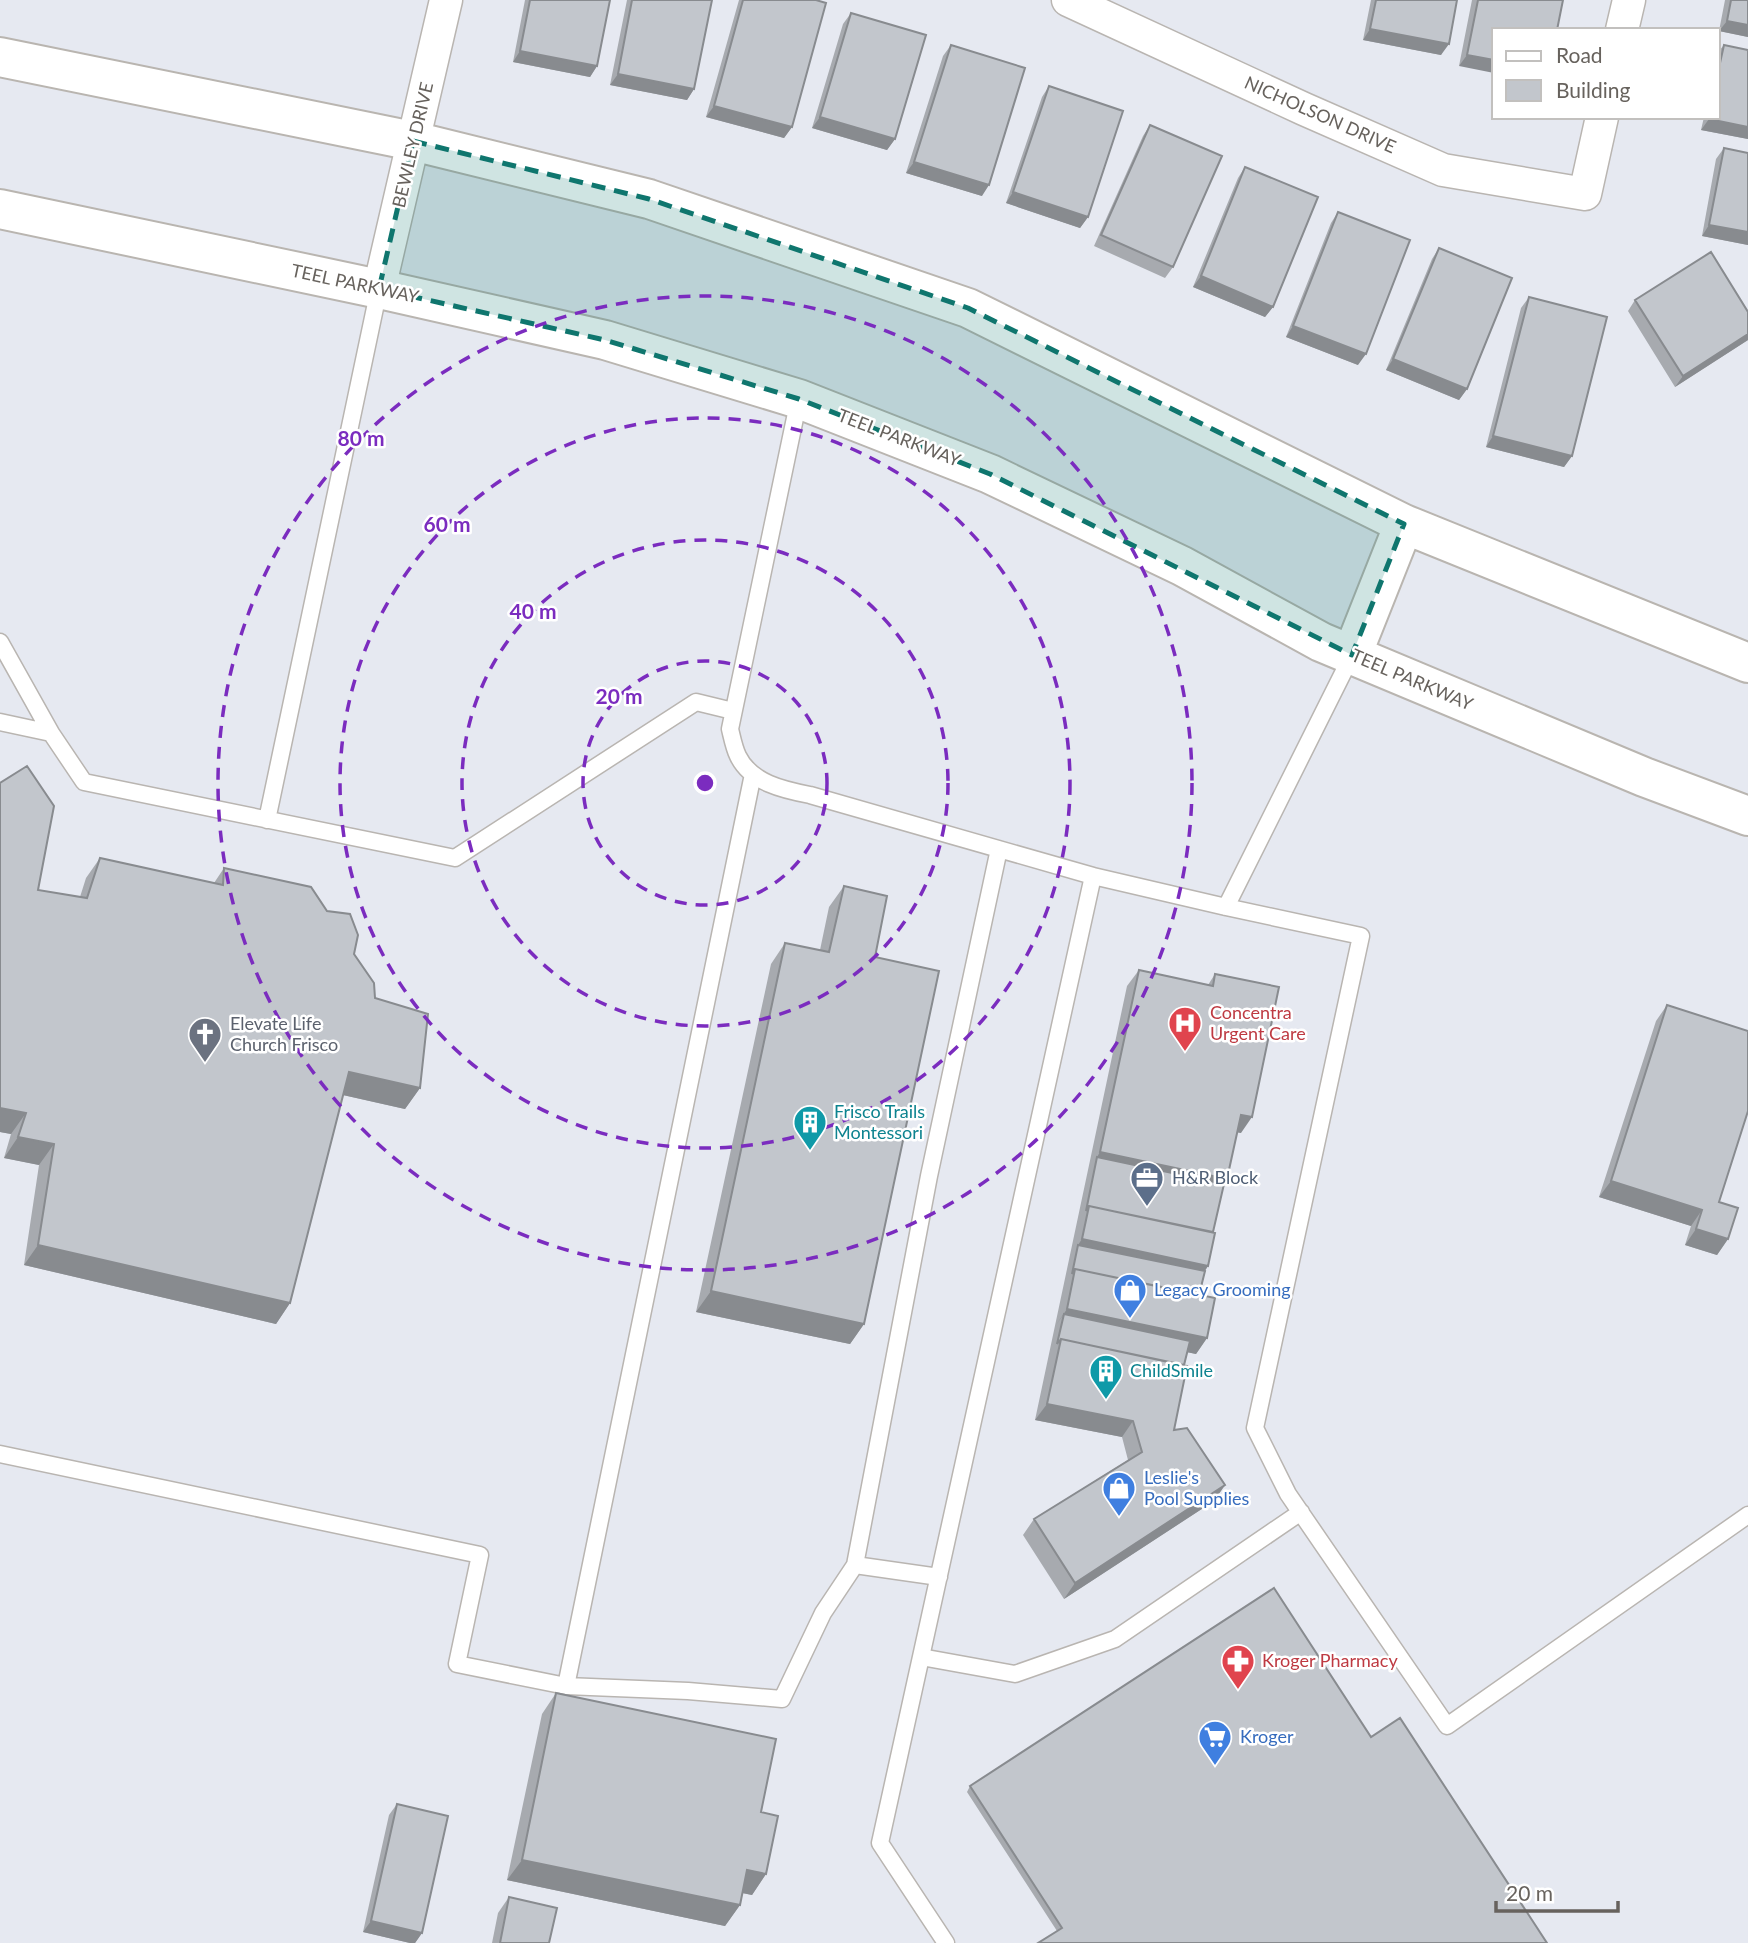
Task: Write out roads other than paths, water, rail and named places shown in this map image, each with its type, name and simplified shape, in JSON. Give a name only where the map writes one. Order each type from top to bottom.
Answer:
[{"type":"main road","points":[[0,57],[413,141],[649,199],[968,308],[1404,524],[1748,663]]},
{"type":"main road","name":"TEEL PARKWAY","points":[[0,209],[605,340],[799,399],[990,474],[1182,566],[1321,642],[1644,777],[1748,816]]},
{"type":"main road","points":[[1352,655],[1404,524]]},
{"type":"street","name":"BEWLEY DRIVE","points":[[379,289],[446,0]]},
{"type":"street","name":"NICHOLSON DRIVE","points":[[1068,0],[1443,170],[1584,194],[1602,119]]},
{"type":"street","points":[[1622,28],[1629,0]]},
{"type":"lane","points":[[267,820],[379,289]]},
{"type":"lane","points":[[799,399],[730,729],[738,757],[753,774],[788,791],[1093,876],[1361,936],[1255,1428],[1288,1494],[1447,1727],[1748,1516]]},
{"type":"lane","points":[[0,642],[51,733],[84,782],[455,858],[696,702],[733,711]]},
{"type":"lane","points":[[1226,907],[1352,655]]},
{"type":"lane","points":[[0,722],[51,733]]},
{"type":"lane","points":[[566,1685],[753,774]]},
{"type":"lane","points":[[0,1454],[480,1555],[457,1664],[566,1685],[782,1699],[822,1613],[855,1565],[929,1176],[999,849]]},
{"type":"lane","points":[[946,1943],[880,1843],[1093,876]]},
{"type":"lane","points":[[921,1657],[1015,1674],[1115,1639],[1301,1512]]},
{"type":"lane","points":[[855,1565],[939,1577]]},
{"type":"place","name":"Concentra Urgent Care","points":[[1185,1053]]},
{"type":"place","name":"Elevate Life Church Frisco","points":[[205,1064]]},
{"type":"place","name":"Frisco Trails Montessori","points":[[810,1152]]},
{"type":"place","name":"H&R Block","points":[[1147,1208]]},
{"type":"place","name":"Legacy Grooming","points":[[1130,1320]]},
{"type":"place","name":"ChildSmile","points":[[1106,1401]]},
{"type":"place","name":"Leslie's Pool Supplies","points":[[1119,1518]]},
{"type":"place","name":"Kroger Pharmacy","points":[[1238,1691]]},
{"type":"place","name":"Kroger","points":[[1215,1767]]}]
